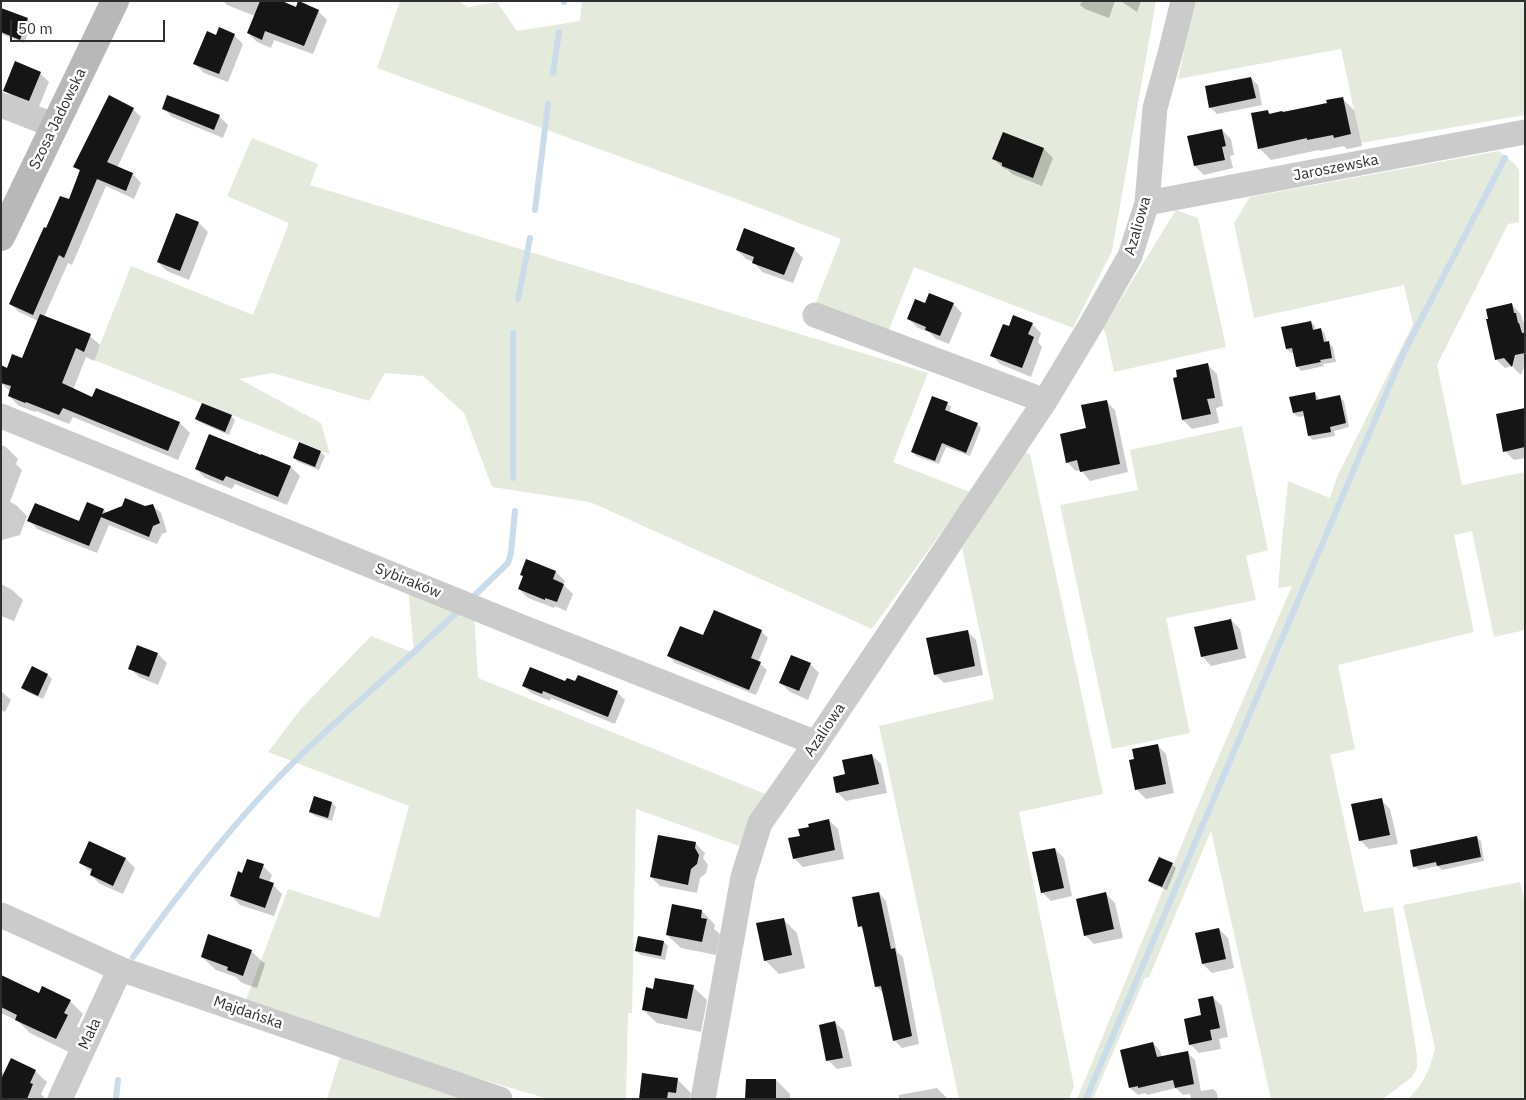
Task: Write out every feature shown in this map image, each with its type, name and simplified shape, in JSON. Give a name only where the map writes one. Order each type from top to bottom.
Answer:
[{"type":"main road","name":"Szosa Jadowska","points":[[1,237],[115,1]]},
{"type":"street","name":"Azaliowa","points":[[703,1099],[743,877],[760,822],[816,743],[1045,401],[1130,256],[1147,203],[1155,108],[1183,1]]},
{"type":"street","points":[[1,104],[55,126]]},
{"type":"street","name":"Jaroszewska","points":[[1147,203],[1525,132]]},
{"type":"street","points":[[815,315],[1045,401]]},
{"type":"street","name":"Sybiraków","points":[[1,416],[522,627],[816,743]]},
{"type":"street","name":"Majdańska","points":[[1,916],[120,969],[500,1099]]},
{"type":"street","name":"Mała","points":[[60,1099],[120,969]]},
{"type":"shaded area","points":[[400,1],[458,1],[468,7],[497,2],[517,31],[580,21],[582,1],[1156,1],[1112,251],[1073,328],[914,267],[888,332],[815,305],[841,239],[377,68]]},
{"type":"shaded area","points":[[1195,1],[1525,1],[1525,115],[1361,143],[1341,49],[1178,79]]},
{"type":"shaded area","points":[[252,138],[318,164],[310,185],[928,373],[893,462],[970,492],[872,629],[590,502],[492,487],[464,413],[423,376],[385,373],[369,401],[273,373],[239,379],[321,423],[330,454],[94,360],[131,266],[253,315],[289,223],[227,196]]},
{"type":"shaded area","points":[[1499,151],[1515,164],[1519,170],[1519,222],[1508,224],[1437,365],[1462,485],[1525,472],[1525,630],[1494,637],[1472,531],[1454,535],[1474,632],[1338,665],[1355,749],[1330,755],[1364,912],[1393,907],[1417,1056],[1417,1068],[1412,1077],[1383,1099],[1271,1099],[1211,831],[1149,977],[1145,978],[1093,1099],[1077,1099],[1203,793],[1292,586],[1278,588],[1288,481],[1330,498],[1337,477],[1413,324],[1404,285],[1254,318],[1234,223],[1250,197]]},
{"type":"shaded area","points":[[1176,210],[1198,218],[1226,347],[1114,372],[1103,328]]},
{"type":"shaded area","points":[[1242,426],[1268,550],[1246,556],[1256,600],[1166,618],[1190,733],[1112,749],[1060,505],[1138,490],[1130,450]]},
{"type":"shaded area","points":[[1025,452],[1030,454],[1103,794],[1019,812],[1074,1086],[1069,1099],[959,1099],[879,726],[994,699],[962,548]]},
{"type":"shaded area","points":[[408,587],[474,613],[478,678],[768,795],[739,846],[636,809],[632,1013],[628,1013],[626,1099],[548,1099],[423,1062],[246,1000],[288,889],[379,918],[409,806],[268,752],[300,710],[371,636],[414,653]]},
{"type":"shaded area","points":[[1520,882],[1525,902],[1525,1099],[1408,1099],[1426,1076],[1435,1048],[1403,905]]},
{"type":"shaded area","points":[[341,1054],[468,1099],[327,1099]]},
{"type":"building","points":[[260,1],[282,1],[296,7],[299,1],[319,10],[304,46],[265,31],[262,40],[247,33]]},
{"type":"building","points":[[1,8],[28,18],[20,40],[1,32]]},
{"type":"building","points":[[219,27],[235,34],[219,74],[193,64],[207,31],[216,35]]},
{"type":"building","points":[[15,61],[41,72],[29,101],[3,91]]},
{"type":"building","points":[[1251,77],[1256,98],[1209,108],[1205,86]]},
{"type":"building","points":[[109,95],[134,108],[107,162],[133,173],[126,191],[97,179],[64,258],[59,255],[33,315],[9,304],[60,196],[69,199],[80,170],[73,167]]},
{"type":"building","points":[[167,95],[220,115],[214,130],[162,109]]},
{"type":"building","points":[[1343,97],[1351,134],[1334,138],[1333,135],[1307,140],[1307,138],[1258,149],[1251,113],[1268,110],[1269,114],[1283,112],[1327,103],[1326,100]]},
{"type":"building","points":[[1222,129],[1226,146],[1222,147],[1225,160],[1194,166],[1187,136]]},
{"type":"building","points":[[1003,132],[1044,148],[1033,178],[1002,166],[1002,163],[992,159]]},
{"type":"building","points":[[176,213],[199,222],[180,271],[157,262]]},
{"type":"building","points":[[744,228],[795,248],[784,275],[752,263],[754,257],[736,250]]},
{"type":"building","points":[[929,293],[954,303],[940,336],[925,330],[926,327],[907,319],[915,299],[925,303]]},
{"type":"building","points":[[1512,303],[1522,333],[1525,333],[1525,353],[1515,355],[1512,367],[1504,358],[1495,360],[1486,319],[1488,319],[1486,309]]},
{"type":"building","points":[[40,314],[91,334],[84,352],[76,348],[62,383],[92,397],[96,388],[180,422],[168,451],[63,408],[59,415],[8,396],[11,386],[1,383],[1,365],[7,368],[12,354],[22,358]]},
{"type":"building","points":[[1013,315],[1033,323],[1028,334],[1034,337],[1022,368],[990,356],[1003,324],[1009,326]]},
{"type":"building","points":[[1311,321],[1313,330],[1321,328],[1324,342],[1329,341],[1332,358],[1296,367],[1292,348],[1286,349],[1281,327]]},
{"type":"building","points":[[1208,363],[1215,398],[1207,399],[1211,414],[1182,420],[1173,378],[1177,377],[1176,370]]},
{"type":"building","points":[[1315,392],[1316,400],[1340,395],[1346,423],[1330,427],[1331,432],[1308,436],[1303,411],[1293,413],[1289,397]]},
{"type":"building","points":[[932,396],[948,402],[945,410],[978,423],[966,453],[942,443],[935,461],[911,452]]},
{"type":"building","points":[[1107,400],[1120,464],[1080,472],[1077,460],[1066,463],[1060,434],[1086,428],[1081,405]]},
{"type":"building","points":[[202,403],[232,415],[225,432],[195,419]]},
{"type":"building","points":[[1525,408],[1525,447],[1503,452],[1496,414]]},
{"type":"building","points":[[209,434],[291,466],[278,497],[226,476],[223,481],[195,469]]},
{"type":"building","points":[[299,442],[321,451],[315,467],[293,458]]},
{"type":"building","points":[[125,498],[145,506],[153,504],[160,523],[153,526],[149,537],[101,517],[89,546],[27,521],[35,503],[79,521],[87,502],[104,509],[102,514],[122,506]]},
{"type":"building","points":[[526,559],[556,571],[553,579],[564,584],[557,602],[545,598],[545,600],[518,589],[523,576],[520,575]]},
{"type":"building","points":[[714,610],[762,630],[751,658],[761,662],[749,690],[667,656],[680,626],[703,635]]},
{"type":"building","points":[[1231,619],[1238,649],[1201,657],[1194,627]]},
{"type":"building","points":[[968,630],[975,666],[934,675],[926,638]]},
{"type":"building","points":[[137,645],[158,653],[149,677],[128,669]]},
{"type":"building","points":[[791,655],[811,663],[799,691],[779,683]]},
{"type":"building","points":[[32,666],[48,674],[38,696],[21,688]]},
{"type":"building","points":[[530,667],[565,681],[567,678],[575,681],[578,675],[618,691],[608,717],[543,691],[542,694],[522,686]]},
{"type":"building","points":[[1158,744],[1166,784],[1135,790],[1129,760],[1134,759],[1132,749]]},
{"type":"building","points":[[872,754],[879,784],[836,793],[833,777],[845,774],[842,760]]},
{"type":"building","points":[[314,796],[332,802],[328,818],[309,812]]},
{"type":"building","points":[[1382,798],[1390,835],[1359,841],[1351,804]]},
{"type":"building","points":[[829,819],[835,850],[793,859],[788,838],[800,836],[798,829],[809,827],[808,824]]},
{"type":"building","points":[[658,835],[696,842],[695,848],[699,855],[697,864],[691,869],[688,885],[650,877]]},
{"type":"building","points":[[1477,836],[1481,857],[1437,866],[1436,862],[1413,867],[1410,850]]},
{"type":"building","points":[[89,841],[126,858],[113,886],[90,875],[92,869],[79,863]]},
{"type":"building","points":[[1055,848],[1064,888],[1041,893],[1032,852]]},
{"type":"building","points":[[1159,857],[1173,863],[1162,887],[1148,881]]},
{"type":"building","points":[[247,859],[264,864],[259,878],[274,883],[265,908],[230,896],[238,871],[242,873]]},
{"type":"building","points":[[879,892],[891,949],[895,948],[912,1036],[893,1041],[881,986],[875,987],[862,926],[858,927],[852,897]]},
{"type":"building","points":[[1106,892],[1114,929],[1084,936],[1076,899]]},
{"type":"building","points":[[672,904],[702,910],[701,918],[707,919],[702,942],[666,935]]},
{"type":"building","points":[[784,918],[792,955],[764,961],[756,923]]},
{"type":"building","points":[[1219,928],[1226,959],[1202,964],[1195,933]]},
{"type":"building","points":[[208,934],[252,950],[243,976],[227,970],[228,967],[201,957]]},
{"type":"building","points":[[638,936],[664,941],[661,956],[635,951]]},
{"type":"building","points":[[1,975],[39,993],[42,986],[71,1000],[64,1013],[68,1015],[56,1039],[15,1020],[17,1015],[1,1007]]},
{"type":"building","points":[[655,978],[694,985],[687,1019],[642,1010],[646,987],[653,989]]},
{"type":"building","points":[[1213,996],[1220,1028],[1210,1030],[1212,1040],[1189,1045],[1184,1019],[1201,1015],[1198,999]]},
{"type":"building","points":[[835,1021],[843,1058],[826,1061],[819,1025]]},
{"type":"building","points":[[1153,1042],[1157,1057],[1188,1051],[1194,1084],[1175,1088],[1173,1080],[1138,1088],[1138,1086],[1129,1088],[1120,1050]]},
{"type":"building","points":[[11,1058],[36,1070],[30,1083],[33,1084],[27,1099],[1,1099],[1,1079]]},
{"type":"building","points":[[642,1073],[678,1078],[676,1093],[668,1092],[667,1099],[639,1099]]},
{"type":"building","points":[[746,1079],[776,1079],[776,1099],[745,1099]]},
{"type":"waterway","points":[[553,73],[559,32]]},
{"type":"waterway","points":[[535,210],[548,104]]},
{"type":"waterway","points":[[1086,1099],[1403,354],[1505,158]]},
{"type":"waterway","points":[[518,299],[530,238]]},
{"type":"waterway","points":[[513,333],[513,478]]},
{"type":"waterway","points":[[475,595],[508,563],[511,553],[515,511]]},
{"type":"waterway","points":[[133,957],[203,864],[279,777],[322,735],[457,612]]},
{"type":"waterway","points":[[116,1099],[118,1080]]}]
